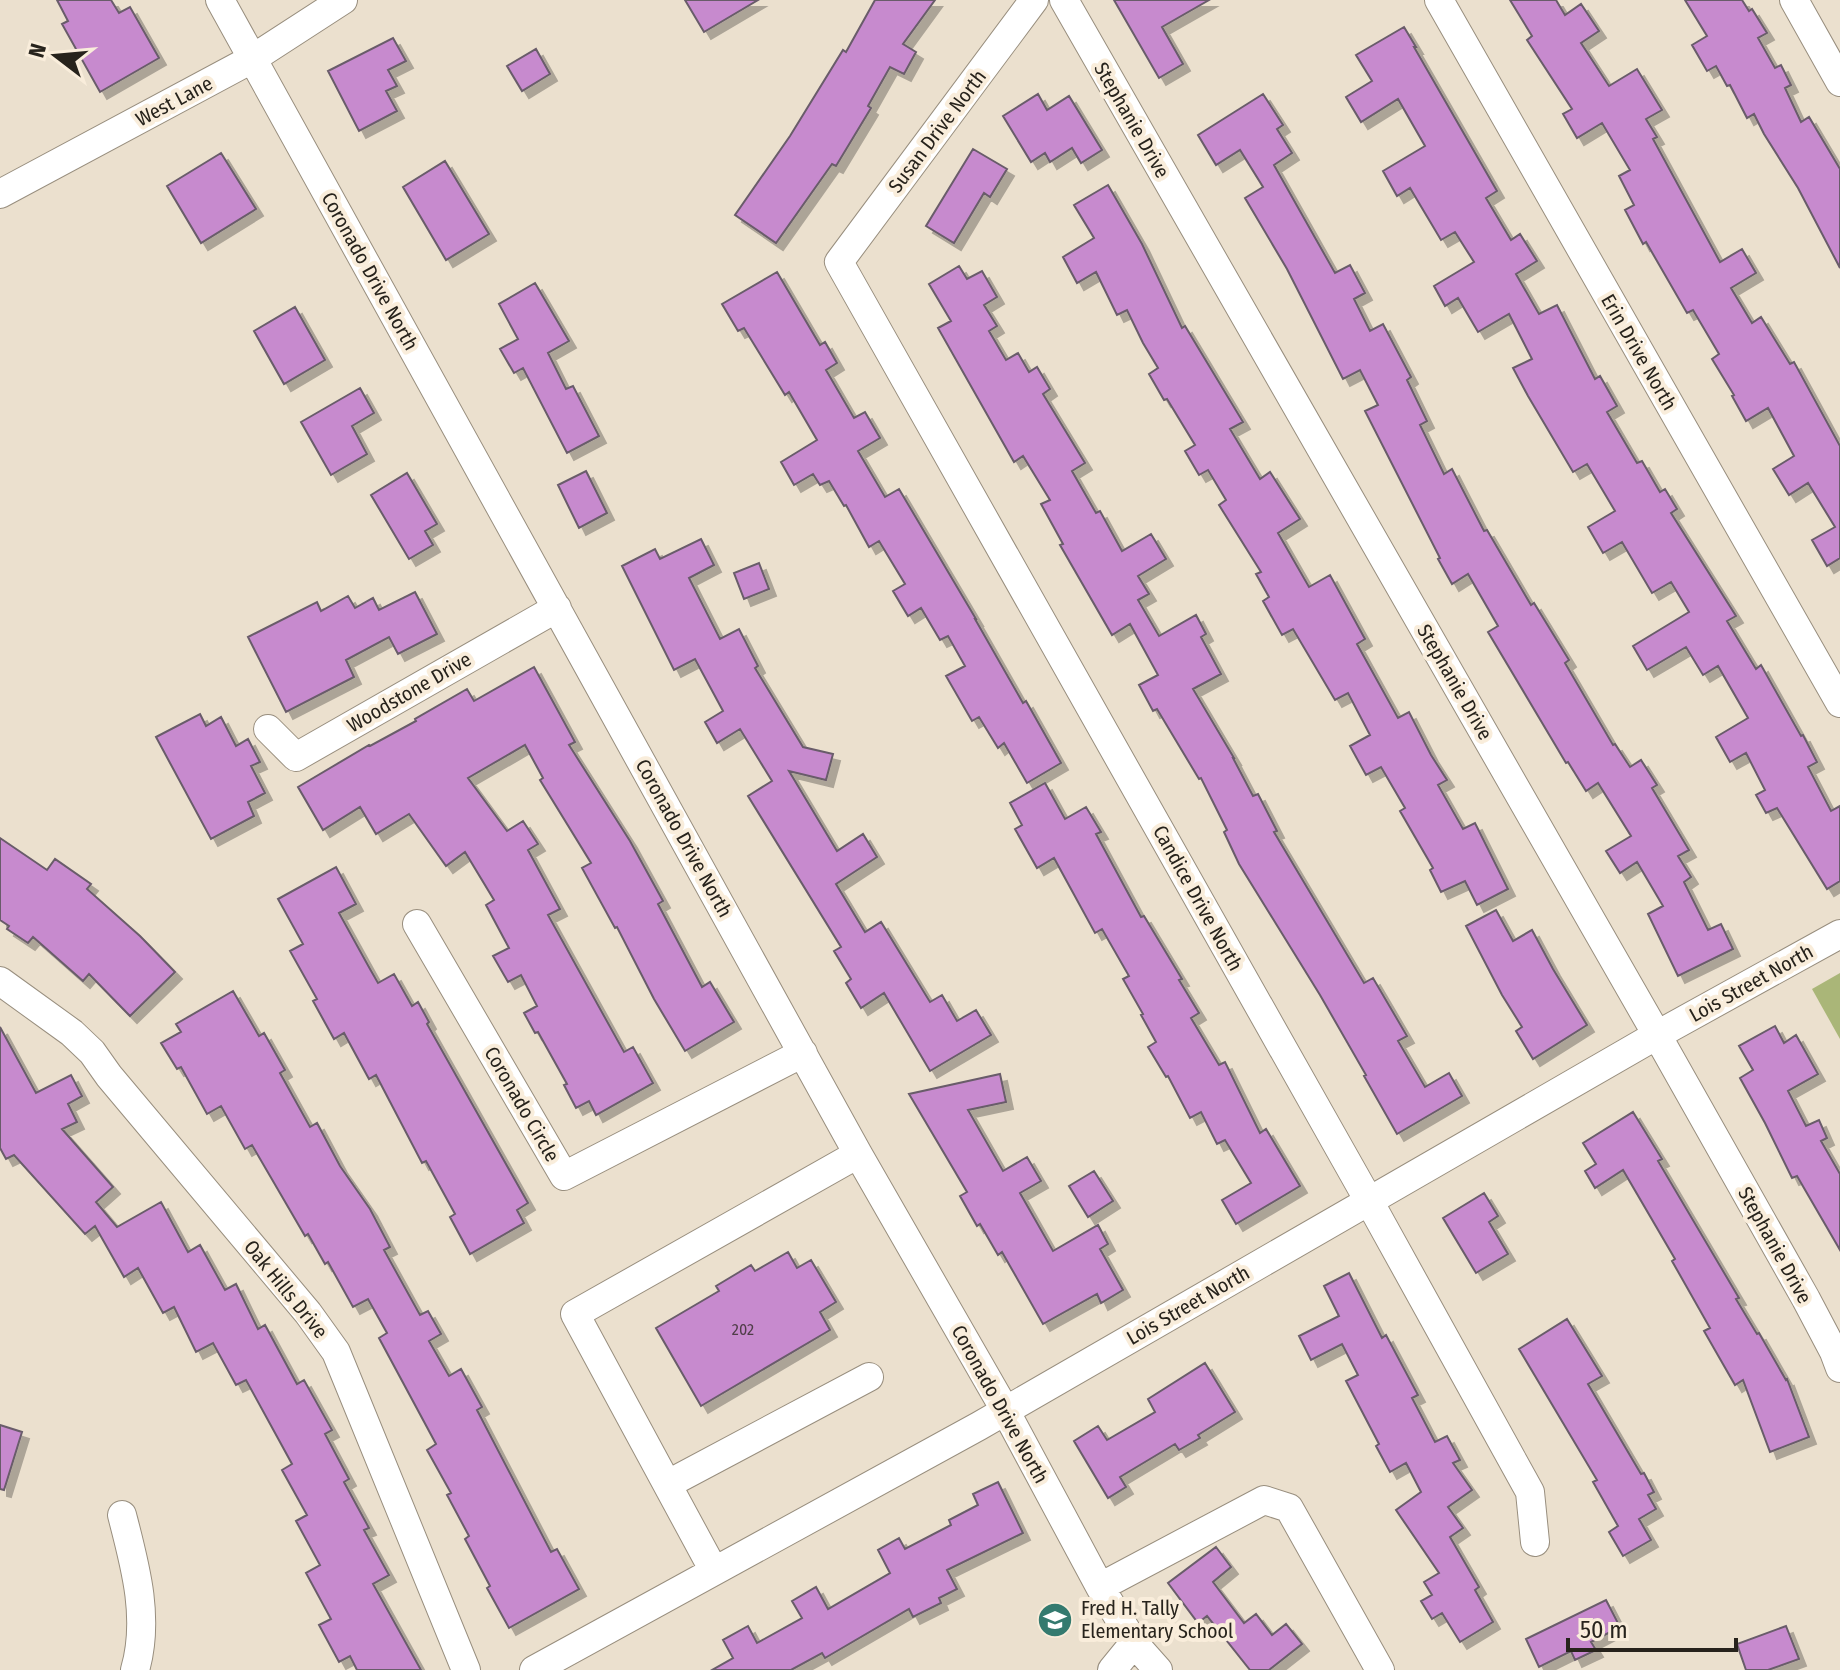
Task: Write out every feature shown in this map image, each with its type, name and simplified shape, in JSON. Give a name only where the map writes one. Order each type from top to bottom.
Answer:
[{"type":"street","name":"Coronado Drive North","points":[[220,0],[858,1154],[1005,1410],[1100,1587],[1134,1643],[1158,1670]]},
{"type":"street","name":"West Lane","points":[[0,194],[252,59],[343,0]]},
{"type":"street","name":"Susan Drive North","points":[[839,262],[1034,0]]},
{"type":"street","name":"Stephanie Drive","points":[[1064,0],[1657,1035],[1806,1299],[1840,1368]]},
{"type":"street","name":"Erin Drive North","points":[[1439,0],[1840,703]]},
{"type":"street","points":[[1794,0],[1840,82]]},
{"type":"street","name":"Candice Drive North","points":[[839,262],[1530,1492],[1535,1542]]},
{"type":"street","name":"Woodstone Drive","points":[[268,729],[296,757],[557,608]]},
{"type":"street","name":"Coronado Circle","points":[[417,924],[564,1176],[803,1053]]},
{"type":"street","name":"Lois Street North","points":[[534,1670],[1005,1410],[1657,1035],[1840,934]]},
{"type":"street","name":"Oak Hills Drive","points":[[0,981],[72,1033],[92,1052],[308,1313],[336,1352],[466,1670]]},
{"type":"street","points":[[714,1571],[575,1314],[858,1154]]},
{"type":"street","points":[[668,1484],[869,1377]]},
{"type":"street","points":[[1100,1587],[1264,1500],[1289,1508],[1380,1670]]},
{"type":"street","points":[[122,1515],[141,1596],[140,1640],[135,1670]]},
{"type":"street","points":[[1112,1670],[1134,1643]]},
{"type":"green space","points":[[1840,973],[1840,1039],[1812,989]]},
{"type":"building","points":[[57,0],[111,0],[119,13],[130,7],[159,58],[100,92],[62,24],[68,21]]},
{"type":"building","points":[[685,0],[758,0],[704,32]]},
{"type":"building","points":[[875,0],[935,0],[903,44],[916,52],[904,74],[890,67],[868,106],[871,108],[836,166],[832,164],[776,243],[735,215],[790,136],[843,50],[846,52]]},
{"type":"building","points":[[1114,0],[1209,0],[1162,27],[1183,64],[1159,78]]},
{"type":"building","points":[[1510,0],[1556,0],[1565,15],[1581,4],[1599,31],[1581,43],[1609,86],[1637,69],[1662,110],[1646,119],[1657,137],[1653,139],[1720,262],[1742,249],[1756,273],[1731,288],[1752,323],[1761,317],[1790,364],[1794,362],[1840,446],[1840,558],[1827,566],[1812,540],[1835,527],[1808,483],[1789,495],[1773,469],[1794,456],[1768,408],[1746,421],[1712,359],[1719,354],[1693,310],[1687,313],[1625,210],[1634,205],[1619,176],[1630,170],[1602,123],[1577,138],[1563,114],[1572,109],[1527,40],[1532,36]]},
{"type":"building","points":[[1685,0],[1742,0],[1749,11],[1752,9],[1767,33],[1758,38],[1775,68],[1781,65],[1791,85],[1785,88],[1801,122],[1809,117],[1840,169],[1840,268],[1754,114],[1747,118],[1716,66],[1707,71],[1692,45],[1707,36]]},
{"type":"building","points":[[1404,27],[1497,191],[1486,198],[1511,240],[1520,234],[1537,261],[1516,274],[1539,314],[1557,305],[1595,379],[1600,376],[1617,406],[1607,412],[1637,463],[1642,461],[1660,492],[1665,489],[1677,509],[1671,513],[1736,616],[1727,621],[1756,669],[1761,665],[1803,735],[1817,762],[1808,767],[1831,811],[1840,806],[1840,881],[1827,889],[1777,808],[1766,813],[1756,795],[1765,790],[1746,753],[1730,762],[1716,737],[1748,718],[1718,666],[1703,675],[1686,647],[1647,670],[1633,646],[1689,612],[1671,582],[1652,593],[1622,542],[1603,553],[1588,527],[1615,511],[1587,464],[1573,472],[1528,396],[1513,368],[1532,359],[1509,314],[1478,332],[1458,298],[1445,306],[1434,286],[1474,262],[1455,232],[1441,240],[1410,188],[1397,196],[1383,171],[1425,146],[1398,99],[1361,122],[1346,97],[1372,81],[1356,55]]},
{"type":"building","points":[[393,38],[406,61],[388,70],[397,86],[386,91],[397,111],[359,131],[328,71]]},
{"type":"building","points":[[536,49],[550,74],[522,91],[507,66]]},
{"type":"building","points":[[1038,94],[1047,110],[1069,96],[1102,150],[1081,163],[1072,148],[1050,162],[1045,153],[1031,162],[1003,116]]},
{"type":"building","points":[[1263,94],[1283,125],[1277,129],[1292,153],[1274,165],[1335,273],[1350,265],[1365,293],[1354,299],[1370,331],[1383,324],[1411,377],[1407,380],[1427,421],[1420,425],[1444,474],[1452,469],[1484,531],[1487,530],[1531,605],[1534,603],[1569,660],[1565,663],[1613,745],[1630,767],[1641,760],[1657,785],[1652,788],[1689,850],[1678,856],[1691,877],[1684,882],[1708,930],[1721,924],[1733,949],[1678,976],[1648,914],[1663,906],[1637,862],[1620,873],[1606,851],[1631,836],[1598,783],[1586,791],[1566,763],[1488,632],[1498,626],[1468,574],[1452,584],[1365,411],[1378,405],[1360,370],[1343,379],[1287,269],[1245,198],[1263,187],[1240,150],[1216,165],[1198,135]]},
{"type":"building","points":[[973,149],[1007,169],[990,197],[984,193],[954,243],[926,226]]},
{"type":"building","points":[[221,153],[256,209],[201,243],[167,186]]},
{"type":"building","points":[[445,161],[489,234],[446,260],[403,187]]},
{"type":"building","points":[[1108,185],[1142,244],[1182,328],[1185,326],[1243,422],[1230,429],[1260,479],[1270,472],[1300,519],[1278,533],[1309,587],[1330,575],[1365,639],[1357,644],[1398,718],[1409,712],[1447,780],[1438,785],[1463,829],[1475,823],[1508,889],[1477,905],[1465,881],[1441,892],[1430,870],[1433,868],[1400,811],[1405,808],[1381,767],[1366,775],[1350,746],[1370,735],[1348,693],[1335,700],[1293,629],[1282,635],[1263,601],[1269,597],[1256,574],[1261,572],[1219,505],[1226,500],[1208,470],[1199,475],[1185,451],[1195,445],[1149,374],[1158,368],[1127,310],[1117,315],[1096,272],[1077,283],[1063,257],[1094,238],[1074,205]]},
{"type":"building","points":[[959,266],[967,279],[982,271],[997,297],[984,305],[997,326],[989,331],[1006,360],[1018,353],[1029,372],[1037,367],[1050,389],[1043,394],[1085,463],[1072,471],[1096,513],[1100,511],[1122,551],[1151,534],[1166,559],[1138,576],[1149,594],[1138,600],[1159,636],[1196,615],[1206,634],[1201,637],[1221,674],[1193,689],[1253,796],[1258,794],[1277,831],[1274,832],[1364,983],[1373,978],[1407,1036],[1398,1041],[1425,1087],[1449,1073],[1462,1096],[1397,1134],[1320,995],[1239,864],[1224,832],[1227,830],[1201,778],[1157,709],[1153,711],[1139,685],[1158,675],[1130,624],[1112,635],[1060,545],[1063,544],[1041,504],[1050,500],[1023,456],[1014,462],[938,328],[951,321],[929,284]]},
{"type":"building","points":[[777,272],[820,345],[825,342],[837,363],[826,370],[854,418],[865,412],[880,438],[858,451],[885,497],[899,489],[1061,763],[1027,783],[1004,743],[998,748],[979,717],[972,721],[946,676],[965,666],[948,636],[940,640],[921,608],[908,616],[893,591],[905,584],[879,541],[869,547],[829,481],[820,485],[813,474],[794,485],[781,462],[817,440],[789,392],[785,395],[744,328],[738,331],[722,304]]},
{"type":"building","points":[[535,283],[569,341],[548,353],[566,389],[573,386],[599,436],[567,453],[523,368],[514,373],[500,349],[518,339],[499,304]]},
{"type":"building","points":[[295,307],[325,360],[284,384],[254,331]]},
{"type":"building","points":[[360,388],[374,413],[352,426],[367,454],[331,475],[301,422]]},
{"type":"building","points":[[586,471],[607,513],[579,528],[558,485]]},
{"type":"building","points":[[407,473],[437,524],[425,531],[433,545],[409,559],[371,495]]},
{"type":"building","points":[[701,539],[714,565],[689,578],[720,639],[739,629],[758,666],[755,668],[803,747],[833,754],[826,780],[789,771],[837,851],[863,834],[877,857],[836,884],[865,932],[881,922],[930,1002],[942,995],[957,1021],[976,1010],[991,1035],[930,1071],[884,993],[861,1008],[846,983],[851,979],[834,951],[841,947],[748,796],[772,781],[740,729],[717,743],[705,722],[723,711],[695,659],[674,670],[622,566],[655,549],[660,559]]},
{"type":"building","points":[[759,563],[769,589],[744,599],[734,573]]},
{"type":"building","points":[[415,592],[437,634],[398,654],[389,637],[346,660],[354,677],[286,712],[248,637],[317,602],[321,611],[348,596],[355,608],[373,598],[379,610]]},
{"type":"building","points":[[534,667],[575,742],[569,745],[630,841],[663,901],[658,904],[702,987],[710,982],[734,1022],[685,1051],[582,868],[591,863],[540,780],[543,778],[525,745],[468,778],[507,831],[523,821],[538,844],[528,850],[560,909],[548,915],[624,1052],[633,1047],[653,1083],[596,1115],[589,1101],[576,1108],[564,1085],[567,1084],[524,1013],[537,1006],[521,975],[508,982],[493,956],[509,948],[486,905],[494,900],[465,852],[446,866],[409,814],[376,834],[360,807],[323,830],[298,787],[467,689],[474,701]]},
{"type":"building","points":[[200,714],[206,726],[221,717],[236,746],[248,739],[260,762],[251,766],[265,793],[248,802],[254,816],[211,839],[156,737]]},
{"type":"building","points":[[1045,783],[1065,819],[1086,807],[1101,832],[1096,834],[1141,917],[1144,916],[1199,1013],[1191,1018],[1219,1065],[1225,1062],[1260,1133],[1266,1129],[1300,1186],[1236,1224],[1222,1200],[1251,1183],[1225,1140],[1217,1144],[1201,1112],[1190,1118],[1168,1076],[1148,1047],[1156,1042],[1123,979],[1129,976],[1102,929],[1095,933],[1054,858],[1037,868],[1015,829],[1022,825],[1010,803]]},
{"type":"building","points":[[0,838],[47,870],[55,859],[91,884],[87,889],[175,972],[130,1016],[89,974],[83,981],[33,937],[28,943],[7,929],[9,926],[0,920]]},
{"type":"building","points":[[336,867],[356,904],[339,913],[378,983],[394,974],[412,1006],[418,1002],[429,1022],[427,1024],[528,1203],[517,1210],[524,1223],[470,1254],[450,1217],[455,1214],[426,1161],[422,1163],[376,1075],[369,1079],[344,1033],[334,1039],[313,1001],[317,999],[290,951],[303,944],[278,899]]},
{"type":"building","points":[[1496,910],[1513,941],[1532,930],[1587,1025],[1533,1059],[1516,1031],[1522,1027],[1466,926]]},
{"type":"building","points":[[233,991],[259,1036],[264,1033],[285,1070],[280,1073],[310,1127],[317,1123],[340,1166],[370,1209],[390,1247],[384,1250],[420,1315],[428,1311],[441,1334],[429,1341],[449,1376],[461,1369],[482,1407],[477,1410],[551,1552],[557,1549],[579,1589],[509,1628],[465,1539],[469,1536],[447,1495],[451,1493],[427,1450],[436,1444],[379,1338],[387,1333],[368,1299],[353,1307],[328,1262],[325,1264],[308,1234],[305,1236],[252,1145],[245,1149],[221,1106],[207,1114],[181,1067],[177,1069],[161,1043],[181,1032],[176,1024]]},
{"type":"building","points":[[1775,1026],[1784,1043],[1796,1035],[1818,1074],[1788,1091],[1806,1126],[1819,1120],[1827,1138],[1821,1141],[1840,1174],[1840,1250],[1797,1176],[1792,1178],[1740,1078],[1753,1070],[1739,1046]]},
{"type":"building","points":[[0,1027],[36,1093],[71,1075],[82,1096],[68,1104],[77,1122],[62,1129],[113,1187],[96,1202],[117,1227],[161,1202],[188,1252],[200,1245],[225,1290],[236,1284],[258,1329],[265,1325],[297,1384],[304,1380],[332,1430],[325,1434],[349,1479],[344,1482],[369,1528],[364,1530],[389,1575],[373,1584],[421,1670],[357,1670],[350,1656],[339,1662],[319,1625],[331,1619],[306,1573],[320,1565],[296,1521],[307,1515],[282,1470],[292,1464],[246,1380],[236,1385],[213,1343],[196,1352],[174,1307],[163,1313],[138,1268],[124,1277],[95,1226],[85,1234],[14,1155],[6,1159],[0,1148]]},
{"type":"building","points":[[1000,1074],[1006,1102],[968,1110],[1003,1171],[1027,1157],[1041,1181],[1020,1193],[1053,1251],[1098,1225],[1108,1244],[1100,1249],[1123,1290],[1101,1303],[1097,1294],[1043,1324],[1002,1252],[998,1255],[980,1224],[977,1226],[960,1196],[967,1192],[909,1094]]},
{"type":"building","points":[[1633,1112],[1662,1159],[1658,1161],[1739,1298],[1736,1299],[1787,1379],[1809,1437],[1770,1452],[1743,1380],[1735,1385],[1704,1331],[1710,1328],[1672,1261],[1675,1259],[1623,1170],[1595,1188],[1585,1171],[1596,1164],[1583,1143]]},
{"type":"building","points":[[1094,1171],[1113,1201],[1088,1217],[1069,1186]]},
{"type":"building","points":[[1484,1193],[1498,1216],[1489,1222],[1508,1254],[1476,1273],[1443,1218]]},
{"type":"building","points":[[788,1252],[797,1268],[811,1260],[836,1302],[820,1312],[830,1330],[701,1406],[656,1328],[719,1291],[716,1286],[751,1265],[755,1271]]},
{"type":"building","points":[[1349,1273],[1382,1338],[1386,1335],[1418,1395],[1412,1398],[1435,1442],[1447,1436],[1460,1460],[1453,1463],[1472,1490],[1448,1507],[1463,1528],[1450,1537],[1479,1587],[1475,1590],[1493,1622],[1460,1642],[1442,1613],[1432,1619],[1421,1601],[1432,1595],[1424,1582],[1439,1573],[1396,1510],[1421,1492],[1406,1463],[1390,1472],[1376,1446],[1379,1444],[1346,1381],[1358,1375],[1342,1344],[1311,1360],[1299,1336],[1339,1316],[1324,1286]]},
{"type":"building","points":[[1567,1319],[1602,1376],[1588,1384],[1654,1492],[1648,1495],[1656,1509],[1639,1519],[1651,1540],[1623,1556],[1609,1532],[1618,1526],[1593,1482],[1597,1480],[1519,1349]]},
{"type":"building","points":[[1205,1363],[1235,1412],[1179,1450],[1175,1444],[1120,1477],[1126,1487],[1108,1498],[1074,1441],[1098,1426],[1107,1440],[1155,1412],[1148,1399]]},
{"type":"building","points":[[0,1425],[22,1432],[4,1490],[0,1489]]},
{"type":"building","points":[[998,1482],[1023,1533],[947,1570],[957,1589],[939,1598],[941,1603],[913,1617],[909,1609],[825,1658],[822,1653],[791,1670],[712,1670],[733,1658],[723,1640],[748,1626],[757,1643],[802,1618],[792,1601],[816,1587],[828,1609],[890,1573],[878,1550],[899,1538],[905,1549],[951,1525],[949,1520],[978,1505],[973,1494]]},
{"type":"building","points":[[1216,1547],[1231,1567],[1213,1582],[1244,1623],[1256,1614],[1272,1635],[1286,1624],[1302,1644],[1269,1670],[1250,1670],[1207,1616],[1198,1623],[1168,1583]]},
{"type":"building","points":[[1606,1600],[1620,1627],[1591,1642],[1596,1650],[1575,1660],[1571,1651],[1539,1667],[1526,1639]]},
{"type":"building","points":[[1786,1626],[1799,1659],[1768,1670],[1746,1670],[1737,1644]]},
{"type":"place","name":"Fred H. Tally Elementary School","points":[[1055,1620]]}]
